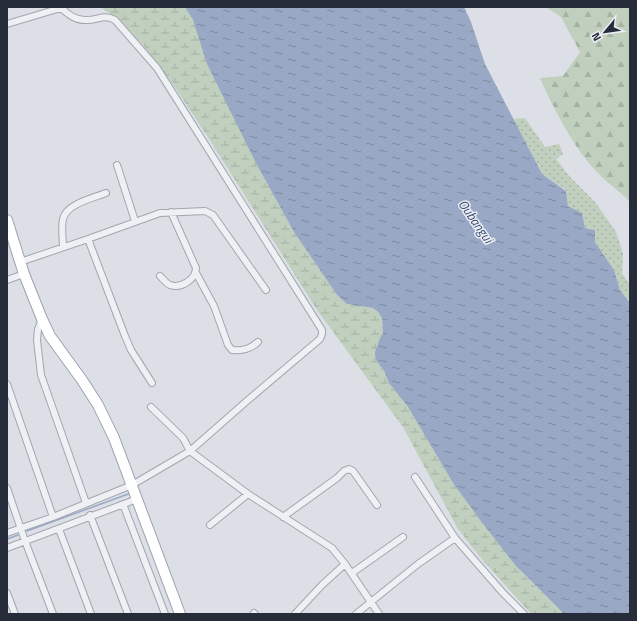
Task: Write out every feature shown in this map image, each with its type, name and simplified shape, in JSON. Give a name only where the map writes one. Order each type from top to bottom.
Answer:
[{"type":"main road","points":[[7,220],[24,274],[50,336],[98,405],[114,438],[180,614]]},
{"type":"street","points":[[7,24],[62,7],[74,17],[86,20],[109,17],[115,20],[157,68],[322,330],[320,339],[190,451],[132,485],[7,533]]},
{"type":"street","points":[[117,165],[135,221]]},
{"type":"street","points":[[63,247],[62,220],[66,212],[71,207],[106,193]]},
{"type":"street","points":[[20,262],[160,213],[205,211],[213,215],[266,290]]},
{"type":"street","points":[[171,212],[196,268],[196,273],[214,306],[228,344],[232,350],[246,350],[253,347],[258,342]]},
{"type":"street","points":[[88,239],[131,350],[152,383]]},
{"type":"street","points":[[160,276],[170,285],[176,285],[184,284],[196,273]]},
{"type":"street","points":[[7,280],[24,274]]},
{"type":"street","points":[[42,319],[38,329],[37,340],[41,375],[86,503]]},
{"type":"street","points":[[7,384],[53,516]]},
{"type":"street","points":[[151,407],[183,438],[190,451],[248,494],[332,548],[346,564],[378,614]]},
{"type":"street","points":[[283,517],[344,471],[349,469],[353,471],[378,506]]},
{"type":"street","points":[[415,477],[455,538],[503,593],[524,614]]},
{"type":"street","points":[[7,488],[25,541],[53,614]]},
{"type":"street","points":[[210,525],[248,494]]},
{"type":"street","points":[[7,548],[137,499]]},
{"type":"street","points":[[123,504],[164,614]]},
{"type":"street","points":[[90,516],[128,614]]},
{"type":"street","points":[[59,528],[91,614]]},
{"type":"street","points":[[352,573],[403,537]]},
{"type":"street","points":[[356,614],[418,564],[455,538]]},
{"type":"street","points":[[295,614],[322,585],[346,564]]},
{"type":"street","points":[[7,593],[14,614]]},
{"type":"street","points":[[301,608],[305,614]]},
{"type":"green space","points":[[102,7],[185,7],[193,20],[258,167],[294,232],[337,295],[347,304],[373,308],[378,312],[382,318],[383,333],[378,344],[376,360],[384,371],[389,383],[408,407],[453,483],[483,524],[525,576],[564,614],[531,614],[480,557],[458,529],[403,427],[317,310],[213,145],[170,80],[143,45],[119,19],[104,10]]},
{"type":"green space","points":[[546,7],[630,7],[630,202],[602,177],[581,153],[558,115],[540,78],[563,76],[580,52],[561,17]]},
{"type":"green space","points":[[525,118],[545,147],[559,144],[563,154],[556,159],[570,177],[595,202],[616,232],[623,253],[622,273],[630,285],[630,303],[620,290],[614,270],[595,242],[595,230],[585,228],[582,213],[568,206],[566,190],[542,174],[513,119]]},
{"type":"water","name":"Oubangui","points":[[185,7],[464,7],[471,22],[485,64],[542,174],[566,191],[568,206],[582,213],[585,228],[595,230],[595,242],[614,270],[620,290],[630,303],[630,614],[564,614],[516,566],[483,524],[453,483],[408,407],[389,383],[384,371],[376,360],[375,352],[383,333],[382,318],[373,308],[347,304],[337,295],[294,232],[258,167],[207,64],[193,20]]},
{"type":"waterway","points":[[27,531],[131,493]]},
{"type":"waterway","points":[[7,539],[18,535]]}]
